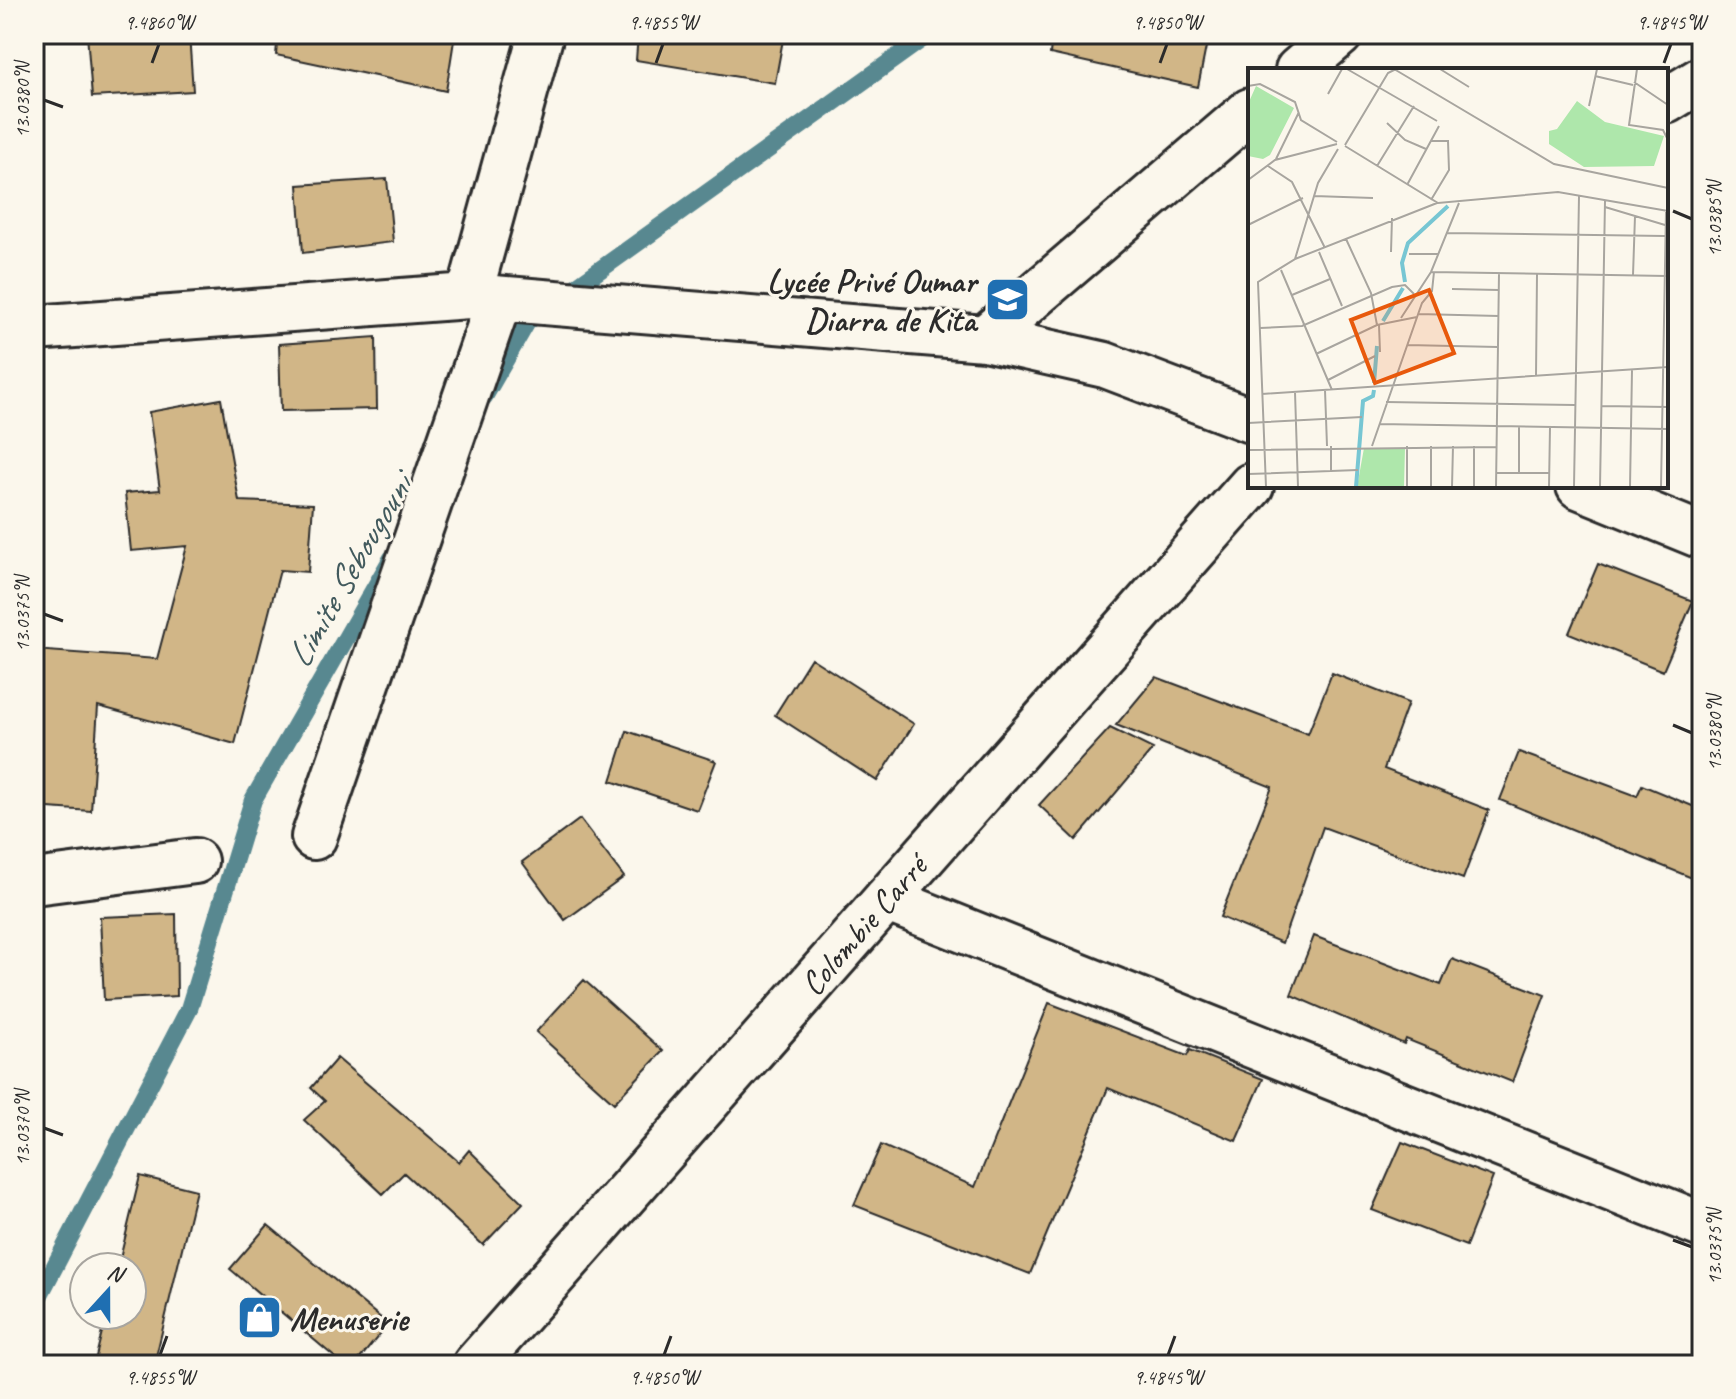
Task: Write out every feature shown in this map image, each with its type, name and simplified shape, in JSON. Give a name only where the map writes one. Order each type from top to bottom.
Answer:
[{"type":"street","points":[[314,837],[484,298],[541,34]]},
{"type":"street","points":[[1300,68],[1340,34]]},
{"type":"street","points":[[1668,100],[1702,79]]},
{"type":"street","points":[[985,338],[1248,113]]},
{"type":"street","points":[[34,328],[484,298],[985,338],[1105,365],[1248,419]]},
{"type":"street","name":"Colombie Carré","points":[[475,1365],[1249,488]]},
{"type":"street","points":[[1584,488],[1702,536]]},
{"type":"street","points":[[34,882],[195,861]]},
{"type":"street","points":[[886,899],[1702,1225]]},
{"type":"building","points":[[87,34],[189,34],[193,91],[92,97]]},
{"type":"building","points":[[278,34],[455,34],[446,91],[276,55]]},
{"type":"building","points":[[638,34],[784,34],[775,83],[636,60]]},
{"type":"building","points":[[1052,34],[1172,34],[1207,42],[1198,87],[1050,54]]},
{"type":"building","points":[[387,179],[393,242],[303,253],[298,185]]},
{"type":"building","points":[[376,337],[377,409],[281,411],[279,344]]},
{"type":"building","points":[[221,399],[239,501],[313,504],[308,572],[280,570],[235,744],[98,706],[91,811],[34,807],[34,650],[157,659],[187,546],[131,551],[125,493],[160,490],[149,412]]},
{"type":"building","points":[[1598,564],[1693,601],[1663,671],[1569,633]]},
{"type":"building","points":[[811,658],[914,724],[877,781],[775,715]]},
{"type":"building","points":[[1332,673],[1408,703],[1384,769],[1489,810],[1463,879],[1323,827],[1282,943],[1220,917],[1272,787],[1116,725],[1156,677],[1308,734]]},
{"type":"building","points":[[1110,728],[1153,749],[1076,840],[1039,805]]},
{"type":"building","points":[[627,731],[716,761],[697,810],[611,781]]},
{"type":"building","points":[[1519,752],[1637,796],[1642,785],[1702,810],[1702,882],[1500,800]]},
{"type":"building","points":[[580,819],[624,877],[565,920],[522,862]]},
{"type":"building","points":[[176,914],[177,996],[104,1000],[100,917]]},
{"type":"building","points":[[1314,936],[1441,985],[1452,959],[1545,995],[1512,1082],[1406,1039],[1404,1044],[1291,995]]},
{"type":"building","points":[[584,980],[663,1051],[614,1103],[536,1032]]},
{"type":"building","points":[[1049,1003],[1187,1056],[1190,1050],[1263,1079],[1236,1141],[1108,1088],[1030,1274],[854,1205],[881,1145],[975,1187]]},
{"type":"building","points":[[337,1058],[459,1162],[469,1150],[523,1203],[483,1245],[404,1173],[383,1194],[304,1120],[325,1101],[311,1088]]},
{"type":"building","points":[[1402,1142],[1493,1177],[1466,1246],[1372,1210]]},
{"type":"building","points":[[140,1176],[196,1190],[154,1365],[94,1365],[102,1331],[148,1331],[148,1251],[122,1251]]},
{"type":"building","points":[[268,1225],[388,1324],[355,1365],[344,1365],[230,1269]]},
{"type":"waterway","name":"Limite Sebougouni","points":[[484,397],[527,322],[929,34]]},
{"type":"waterway","name":"Limite Sebougouni","points":[[34,1306],[189,1009],[253,800],[392,558]]},
{"type":"place","name":"Lycée Privé Oumar Diarra de Kita","points":[[1007,300]]},
{"type":"place","name":"Menuserie","points":[[259,1318]]}]
